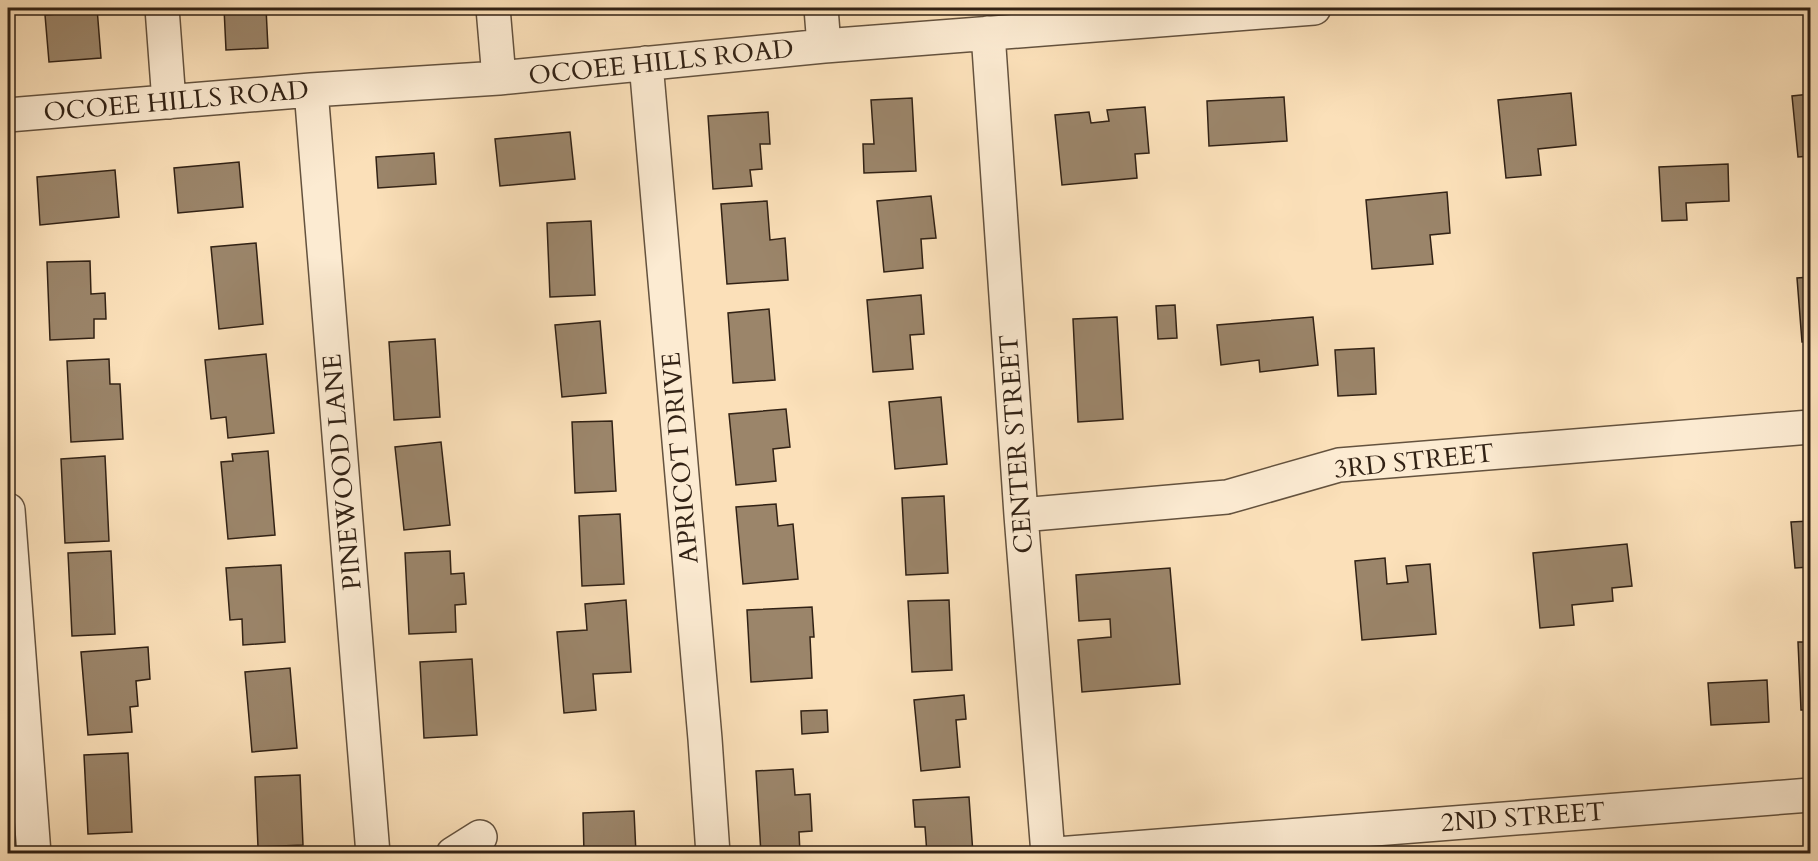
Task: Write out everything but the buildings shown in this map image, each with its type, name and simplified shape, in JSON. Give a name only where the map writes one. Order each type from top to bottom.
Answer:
[{"type":"street","points":[[162,8],[169,102]]},
{"type":"street","points":[[494,8],[499,78]]},
{"type":"street","points":[[821,8],[824,46]]},
{"type":"street","name":"OCOEE HILLS ROAD","points":[[8,115],[311,90],[499,78],[824,46],[1314,8]]},
{"type":"street","name":"CENTER STREET","points":[[988,33],[1021,516],[1048,854]]},
{"type":"street","name":"APRICOT DRIVE","points":[[646,63],[713,854]]},
{"type":"street","name":"PINEWOOD LANE","points":[[311,90],[373,854]]},
{"type":"street","name":"3RD STREET","points":[[1021,516],[1227,497],[1339,465],[1810,427]]},
{"type":"street","points":[[8,510],[34,854]]},
{"type":"street","name":"2ND STREET","points":[[1057,854],[1810,795]]}]
